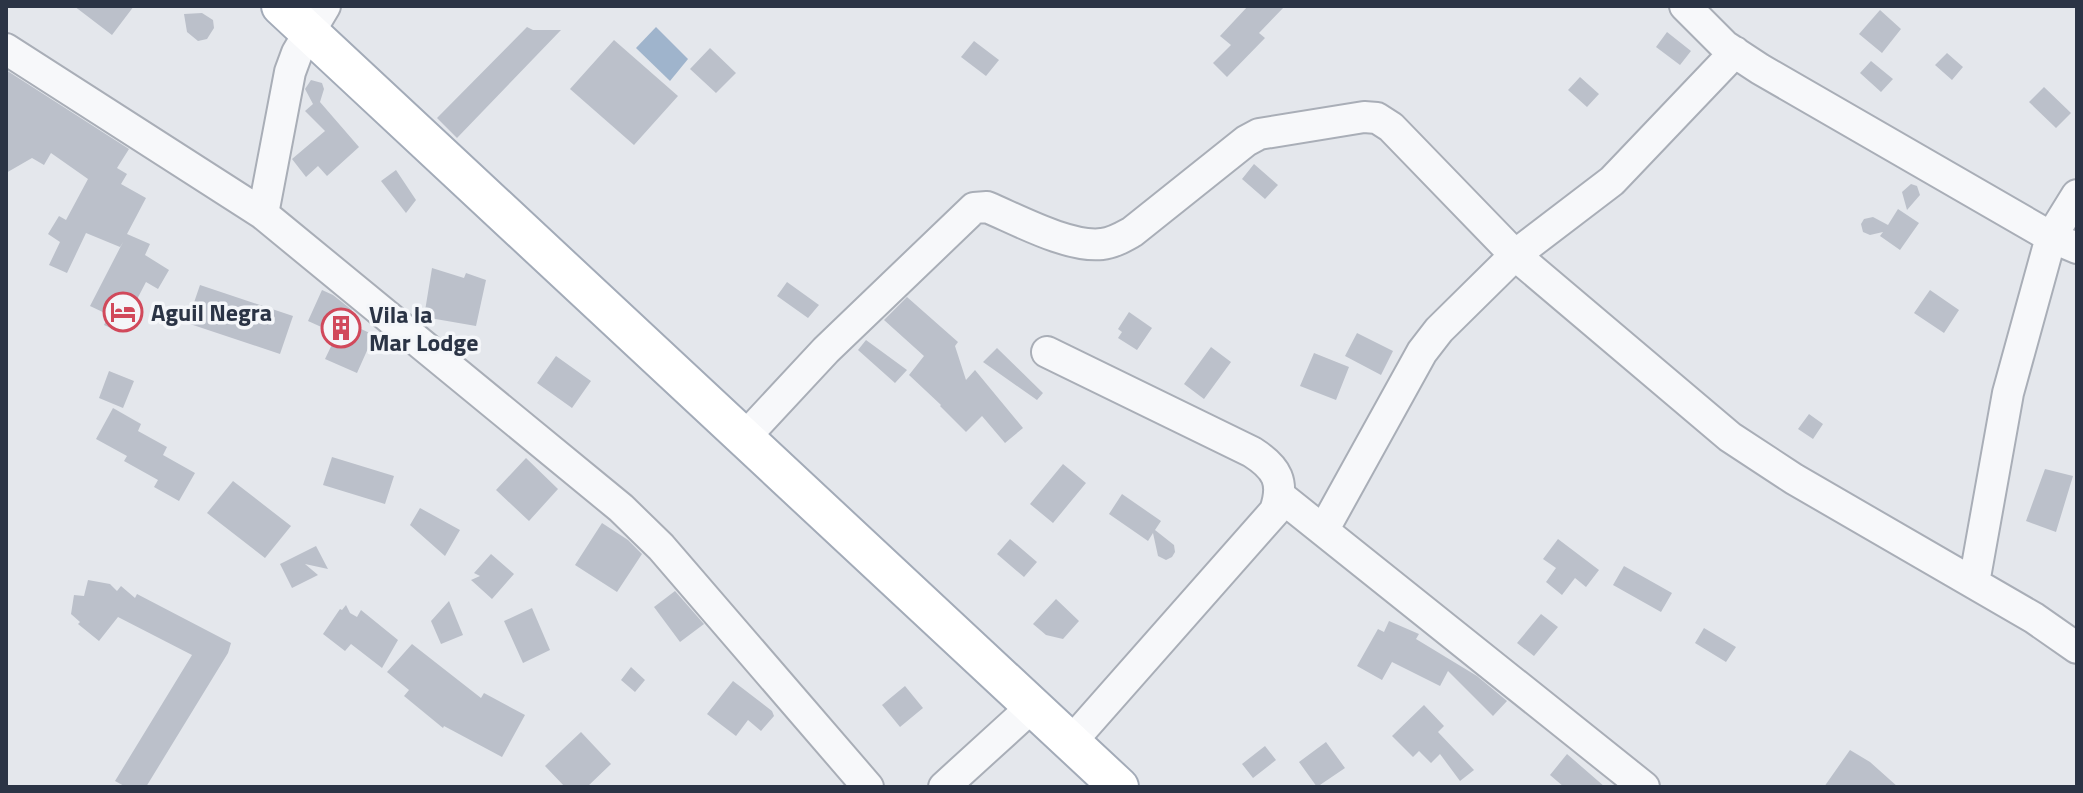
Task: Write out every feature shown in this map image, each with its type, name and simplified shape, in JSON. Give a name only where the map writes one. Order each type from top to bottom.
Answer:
[{"type":"main road","points":[[281,6],[317,19],[745,437],[1119,787]]},
{"type":"street","points":[[1685,6],[1725,46],[2064,243]]},
{"type":"street","points":[[263,214],[290,72],[317,19]]},
{"type":"street","points":[[6,49],[263,214],[621,508],[661,547],[868,787]]},
{"type":"street","points":[[1324,529],[1422,352],[1439,330],[1515,255],[1612,181],[1735,52]]},
{"type":"street","points":[[745,437],[826,350],[974,208],[987,207],[1071,240],[1100,245],[1132,232],[1246,141],[1259,134],[1364,117],[1377,118],[1391,127],[1515,255],[1730,437],[1794,479],[2034,618],[2077,648]]},
{"type":"street","points":[[1974,583],[2008,393],[2064,243],[2077,195]]},
{"type":"street","points":[[1047,352],[1252,452],[1269,463],[1277,477],[1280,496],[1275,511],[1071,742]]},
{"type":"street","points":[[1280,496],[1644,787]]},
{"type":"street","points":[[944,787],[1033,706]]},
{"type":"water","points":[[656,27],[688,59],[670,81],[636,48]]},
{"type":"building","points":[[74,6],[134,6],[112,35]]},
{"type":"building","points":[[1248,6],[1285,6],[1259,33],[1265,38],[1227,77],[1213,63],[1231,45],[1220,36]]},
{"type":"building","points":[[1880,10],[1901,29],[1882,53],[1859,34]]},
{"type":"building","points":[[202,13],[213,20],[214,28],[207,39],[198,41],[187,32],[184,14]]},
{"type":"building","points":[[527,27],[533,30],[561,30],[457,138],[437,118]]},
{"type":"building","points":[[1667,32],[1691,51],[1680,65],[1656,47]]},
{"type":"building","points":[[614,40],[678,96],[634,145],[570,89]]},
{"type":"building","points":[[974,41],[999,60],[986,76],[961,57]]},
{"type":"building","points":[[710,48],[736,73],[716,93],[690,69]]},
{"type":"building","points":[[1947,53],[1963,67],[1952,80],[1935,65]]},
{"type":"building","points":[[1871,61],[1893,79],[1881,92],[1860,73]]},
{"type":"building","points":[[6,70],[129,149],[117,168],[127,174],[121,184],[146,198],[127,234],[150,244],[145,255],[169,270],[158,289],[146,282],[120,332],[104,325],[109,315],[90,306],[123,242],[120,247],[86,233],[67,273],[49,265],[60,242],[48,234],[59,216],[66,220],[88,179],[51,153],[44,165],[32,158],[6,173]]},
{"type":"building","points":[[1580,77],[1599,94],[1587,107],[1568,90]]},
{"type":"building","points":[[311,80],[322,83],[324,89],[320,102],[359,147],[327,176],[318,166],[306,177],[292,159],[325,131],[305,111],[313,104],[305,89]]},
{"type":"building","points":[[2044,87],[2071,113],[2056,128],[2029,102]]},
{"type":"building","points":[[1254,164],[1278,185],[1265,199],[1242,179]]},
{"type":"building","points":[[396,170],[416,200],[406,213],[381,181]]},
{"type":"building","points":[[1911,184],[1917,186],[1920,195],[1907,210],[1902,192]]},
{"type":"building","points":[[1898,209],[1919,223],[1900,250],[1880,236],[1883,232],[1870,235],[1863,232],[1861,224],[1864,219],[1873,217],[1888,225]]},
{"type":"building","points":[[432,268],[464,278],[466,273],[486,280],[476,326],[424,317]]},
{"type":"building","points":[[787,282],[819,305],[808,318],[777,296]]},
{"type":"building","points":[[200,285],[293,316],[280,354],[187,323]]},
{"type":"building","name":"Vila la Mar Lodge","points":[[322,290],[352,310],[346,322],[374,335],[357,373],[325,359],[337,334],[308,321]]},
{"type":"building","points":[[1930,290],[1959,310],[1944,333],[1914,313]]},
{"type":"building","points":[[907,297],[958,342],[955,346],[966,380],[975,370],[1023,428],[1005,443],[982,416],[966,432],[909,375],[924,356],[884,320]]},
{"type":"building","points":[[1129,312],[1152,328],[1137,350],[1118,338],[1122,332],[1118,329]]},
{"type":"building","points":[[1357,333],[1393,351],[1381,375],[1345,356]]},
{"type":"building","points":[[866,340],[907,370],[895,383],[858,350]]},
{"type":"building","points":[[1211,347],[1231,362],[1204,399],[1184,384]]},
{"type":"building","points":[[997,348],[1043,393],[1037,400],[983,362]]},
{"type":"building","points":[[1314,353],[1349,367],[1336,400],[1300,386]]},
{"type":"building","points":[[556,356],[591,381],[572,408],[537,383]]},
{"type":"building","points":[[109,371],[134,381],[123,408],[99,398]]},
{"type":"building","points":[[113,408],[141,424],[138,431],[167,447],[163,455],[195,473],[179,501],[154,487],[158,480],[124,461],[127,456],[96,439]]},
{"type":"building","points":[[1809,414],[1823,424],[1813,439],[1798,429]]},
{"type":"building","points":[[332,457],[394,476],[385,504],[323,485]]},
{"type":"building","points":[[526,458],[558,489],[529,521],[496,490]]},
{"type":"building","points":[[1063,464],[1086,483],[1053,523],[1030,504]]},
{"type":"building","points":[[2045,469],[2073,476],[2056,532],[2026,521]]},
{"type":"building","points":[[233,481],[291,526],[265,558],[207,513]]},
{"type":"building","points":[[1122,494],[1161,521],[1155,530],[1174,545],[1172,557],[1166,560],[1158,556],[1153,533],[1148,541],[1109,514]]},
{"type":"building","points":[[420,508],[460,530],[445,556],[410,525]]},
{"type":"building","points":[[602,523],[628,540],[642,554],[617,592],[575,565]]},
{"type":"building","points":[[1010,539],[1037,562],[1024,577],[997,554]]},
{"type":"building","points":[[1558,539],[1599,570],[1586,587],[1575,578],[1562,595],[1546,582],[1556,568],[1543,559]]},
{"type":"building","points":[[316,546],[328,569],[305,564],[318,575],[292,588],[280,564]]},
{"type":"building","points":[[491,554],[514,574],[492,599],[471,580],[480,576],[474,573]]},
{"type":"building","points":[[1624,566],[1672,593],[1661,612],[1613,585]]},
{"type":"building","points":[[88,580],[110,584],[117,591],[121,586],[135,598],[137,594],[231,643],[228,653],[146,787],[126,787],[115,781],[192,655],[118,617],[99,641],[71,614],[74,595],[84,596]]},
{"type":"building","points":[[675,591],[704,624],[680,642],[654,607]]},
{"type":"building","points":[[1056,599],[1079,621],[1063,639],[1046,635],[1033,624]]},
{"type":"building","points":[[449,601],[463,635],[441,644],[431,621]]},
{"type":"building","points":[[346,605],[350,613],[357,617],[361,610],[398,640],[382,668],[351,644],[345,651],[323,634]]},
{"type":"building","points":[[532,608],[550,650],[523,663],[504,621]]},
{"type":"building","points":[[1541,614],[1558,627],[1534,656],[1517,643]]},
{"type":"building","points":[[1389,621],[1419,634],[1416,639],[1477,676],[1507,701],[1493,716],[1448,671],[1440,686],[1392,662],[1382,680],[1357,666],[1378,629],[1384,632]]},
{"type":"building","points":[[1704,628],[1736,647],[1726,662],[1695,643]]},
{"type":"building","points":[[412,644],[481,698],[484,693],[525,715],[502,757],[443,728],[404,696],[409,690],[387,672]]},
{"type":"building","points":[[631,667],[645,680],[635,692],[621,680]]},
{"type":"building","points":[[733,681],[772,711],[774,716],[761,731],[748,720],[736,736],[707,714]]},
{"type":"building","points":[[905,686],[923,708],[900,727],[882,705]]},
{"type":"building","points":[[1424,705],[1444,726],[1438,732],[1474,770],[1460,781],[1440,754],[1431,763],[1419,751],[1413,757],[1392,736]]},
{"type":"building","points":[[581,732],[611,764],[587,787],[565,787],[545,766]]},
{"type":"building","points":[[1326,742],[1345,768],[1317,787],[1299,762]]},
{"type":"building","points":[[1265,746],[1276,760],[1253,778],[1242,764]]},
{"type":"building","points":[[1850,750],[1870,762],[1898,787],[1824,787]]},
{"type":"building","points":[[1567,754],[1605,787],[1564,787],[1550,775]]},
{"type":"place","name":"Aguil Negra","points":[[123,312]]},
{"type":"place","name":"Vila la Mar Lodge","points":[[341,328]]}]
